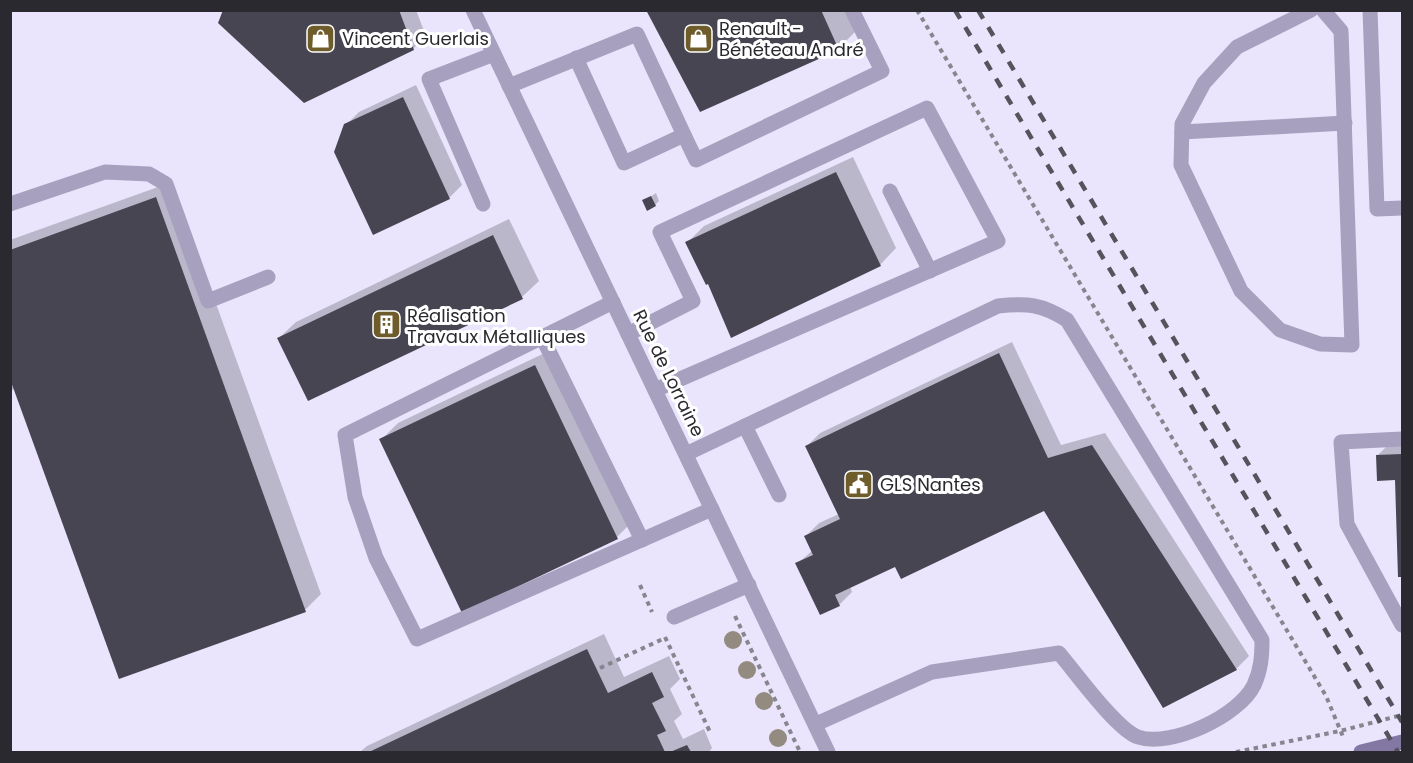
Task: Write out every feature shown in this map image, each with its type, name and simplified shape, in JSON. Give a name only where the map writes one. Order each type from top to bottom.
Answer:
[{"type":"street","name":"Rue de Lorraine","points":[[473,10],[828,753]]},
{"type":"street","points":[[509,86],[637,34],[696,160],[882,71],[852,10]]},
{"type":"street","points":[[1311,10],[1237,47],[1204,83],[1182,124],[1181,165],[1241,291],[1280,330],[1320,344],[1352,345],[1341,31],[1323,10]]},
{"type":"street","points":[[1370,10],[1377,209],[1402,208]]},
{"type":"street","points":[[483,204],[429,79],[494,54]]},
{"type":"street","points":[[576,58],[624,163],[684,135]]},
{"type":"street","points":[[628,334],[693,301],[660,232],[927,108],[998,241],[655,390]]},
{"type":"street","points":[[1182,132],[1345,123]]},
{"type":"street","points":[[10,204],[105,171],[149,174],[166,184],[208,301],[268,278]]},
{"type":"street","points":[[890,191],[930,271]]},
{"type":"street","points":[[613,302],[345,435],[355,497],[376,558],[417,639],[712,509]]},
{"type":"street","points":[[686,454],[998,306],[1027,303],[1048,309],[1067,320],[1262,640],[1262,661],[1253,686],[1236,706],[1198,730],[1158,740],[1136,737],[1119,724],[1059,653],[932,672],[816,724]]},
{"type":"street","points":[[542,337],[642,540]]},
{"type":"street","points":[[745,426],[779,495]]},
{"type":"street","points":[[1402,439],[1341,442],[1347,524],[1402,625]]},
{"type":"street","points":[[674,618],[749,585]]},
{"type":"street","points":[[1354,749],[1402,742]]},
{"type":"path","points":[[917,10],[1320,686],[1340,731],[1354,749]]},
{"type":"path","points":[[640,585],[656,619]]},
{"type":"path","points":[[660,628],[710,732]]},
{"type":"path","points":[[600,668],[665,638]]},
{"type":"path","points":[[1236,753],[1402,715]]},
{"type":"shaded area","points":[[11,11],[1402,11],[1402,752],[11,752]]},
{"type":"building","points":[[223,10],[399,10],[414,50],[304,103],[218,23]]},
{"type":"building","points":[[646,10],[821,10],[839,50],[700,112]]},
{"type":"building","points":[[403,97],[450,199],[373,235],[334,152],[344,124]]},
{"type":"building","points":[[836,172],[881,266],[731,338],[708,284],[706,285],[685,242]]},
{"type":"building","points":[[651,196],[656,206],[647,211],[642,200]]},
{"type":"building","points":[[156,197],[306,612],[119,679],[10,379],[10,250]]},
{"type":"building","name":"Réalisation Travaux Métalliques","points":[[493,235],[523,299],[308,401],[277,338]]},
{"type":"building","points":[[999,353],[1048,458],[1092,445],[1237,670],[1163,708],[1044,511],[901,579],[895,567],[835,595],[840,606],[820,615],[795,563],[813,555],[804,536],[840,519],[805,446]]},
{"type":"building","points":[[535,365],[618,539],[462,613],[379,439]]},
{"type":"building","points":[[1402,454],[1402,577],[1398,577],[1395,480],[1377,481],[1376,455]]},
{"type":"building","points":[[587,649],[608,693],[652,672],[664,697],[652,703],[666,731],[657,735],[665,752],[369,752]]},
{"type":"building","points":[[687,745],[691,752],[670,752]]},
{"type":"railway","points":[[955,10],[1398,752]]},
{"type":"railway","points":[[978,10],[1402,722]]},
{"type":"place","name":"Vincent Guerlais","points":[[321,38]]},
{"type":"place","name":"Renault - Bénéteau André","points":[[698,38]]},
{"type":"place","name":"Réalisation Travaux Métalliques","points":[[386,325]]},
{"type":"place","name":"GLS Nantes","points":[[859,484]]}]
